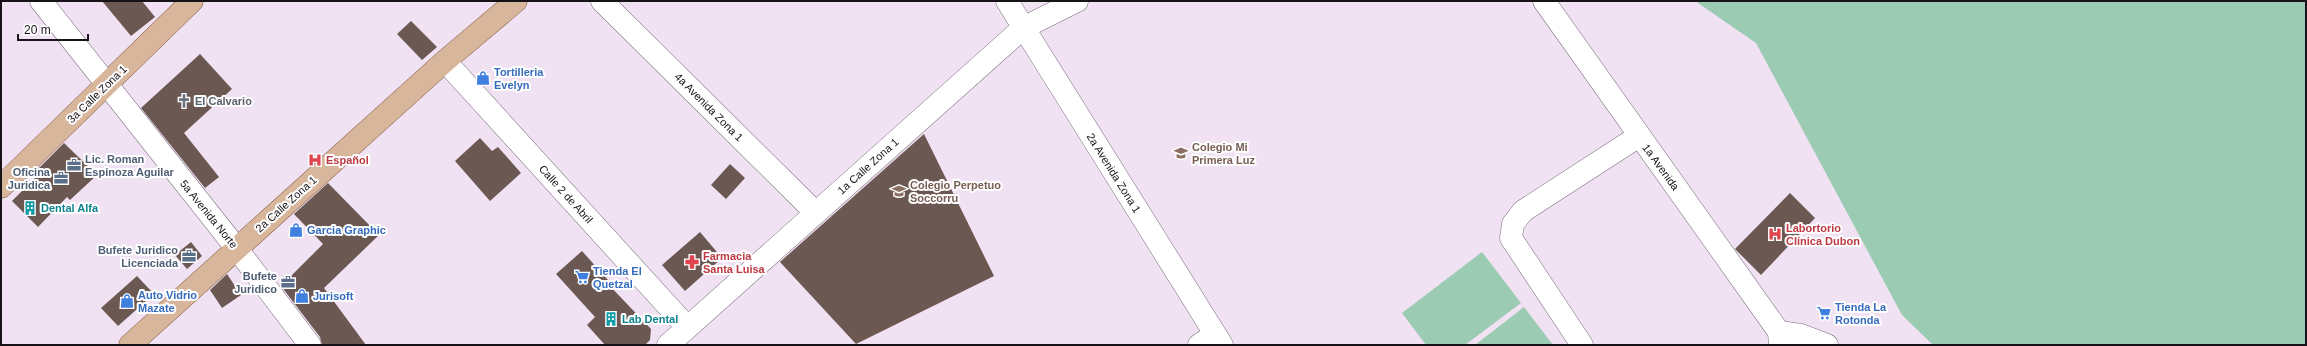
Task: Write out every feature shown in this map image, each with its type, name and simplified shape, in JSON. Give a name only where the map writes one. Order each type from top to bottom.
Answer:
[{"type":"main road","name":"3a Calle Zona 1","points":[[1,187],[192,1]]},
{"type":"main road","name":"2a Calle Zona 1","points":[[130,345],[445,61],[516,1]]},
{"type":"street","name":"5a Avenida Norte","points":[[41,1],[106,86],[237,249],[310,345]]},
{"type":"street","name":"4a Avenida Zona 1","points":[[602,1],[816,214]]},
{"type":"street","name":"2a Avenida Zona 1","points":[[1007,1],[1212,341]]},
{"type":"street","name":"1a Calle Zona 1","points":[[668,345],[1022,28],[1077,1]]},
{"type":"street","name":"1a Avenida","points":[[1544,1],[1779,339],[1801,336],[1828,345]]},
{"type":"street","name":"Calle 2 de Abril","points":[[445,61],[687,327]]},
{"type":"street","points":[[1582,345],[1511,238],[1513,224],[1522,211],[1639,136]]},
{"type":"green space","points":[[1695,1],[2306,1],[2306,345],[1933,345],[1902,315],[1756,43]]},
{"type":"green space","points":[[1482,252],[1521,303],[1465,345],[1426,345],[1402,313]]},
{"type":"green space","points":[[1524,307],[1553,345],[1475,345]]},
{"type":"building","points":[[102,1],[142,1],[155,17],[131,36]]},
{"type":"building","points":[[411,21],[437,47],[422,60],[397,34]]},
{"type":"building","name":"El Calvario","points":[[200,54],[232,89],[184,133],[219,177],[205,188],[141,108]]},
{"type":"building","name":"Colegio Perpetuo Soccorru","points":[[924,134],[994,276],[856,344],[780,262]]},
{"type":"building","points":[[480,138],[492,151],[498,147],[521,173],[490,201],[455,161]]},
{"type":"building","points":[[64,143],[97,175],[70,200],[67,197],[38,227],[12,201],[42,171],[39,168]]},
{"type":"building","points":[[730,164],[745,178],[726,199],[711,185]]},
{"type":"building","points":[[328,183],[379,235],[324,288],[366,345],[322,345],[320,337],[281,286],[323,244],[294,214]]},
{"type":"building","name":"Labortorio Clínica Dubon","points":[[1790,193],[1815,218],[1761,275],[1735,249]]},
{"type":"building","name":"Farmacia Santa Luisa","points":[[700,232],[722,258],[685,291],[662,265]]},
{"type":"building","name":"Bufete Juridico Licenciada","points":[[191,242],[202,256],[187,269],[175,255]]},
{"type":"building","points":[[582,251],[608,280],[606,282],[651,329],[650,340],[645,345],[605,345],[587,325],[595,317],[556,274]]},
{"type":"building","points":[[227,274],[241,295],[222,308],[210,290]]},
{"type":"building","name":"Auto Vidrio Mazate","points":[[137,276],[154,294],[118,326],[101,308]]},
{"type":"place","name":"Tortilleria Evelyn","points":[[483,78]]},
{"type":"place","name":"El Calvario","points":[[184,101]]},
{"type":"place","name":"Colegio Mi Primera Luz","points":[[1181,153]]},
{"type":"place","name":"Español","points":[[315,160]]},
{"type":"place","name":"Lic. Roman Espinoza Aguilar","points":[[74,165]]},
{"type":"place","name":"Oficina Juridica","points":[[61,178]]},
{"type":"place","name":"Colegio Perpetuo Soccorru","points":[[899,191]]},
{"type":"place","name":"Dental Alfa","points":[[30,208]]},
{"type":"place","name":"Garcia Graphic","points":[[296,230]]},
{"type":"place","name":"Labortorio Clínica Dubon","points":[[1775,234]]},
{"type":"place","name":"Bufete Juridico Licenciada","points":[[189,256]]},
{"type":"place","name":"Farmacia Santa Luisa","points":[[692,262]]},
{"type":"place","name":"Tienda El Quetzal","points":[[582,277]]},
{"type":"place","name":"Bufete Juridico","points":[[288,282]]},
{"type":"place","name":"Jurisoft","points":[[302,296]]},
{"type":"place","name":"Auto Vidrio Mazate","points":[[127,301]]},
{"type":"place","name":"Tienda La Rotonda","points":[[1824,313]]},
{"type":"place","name":"Lab Dental","points":[[611,319]]}]
